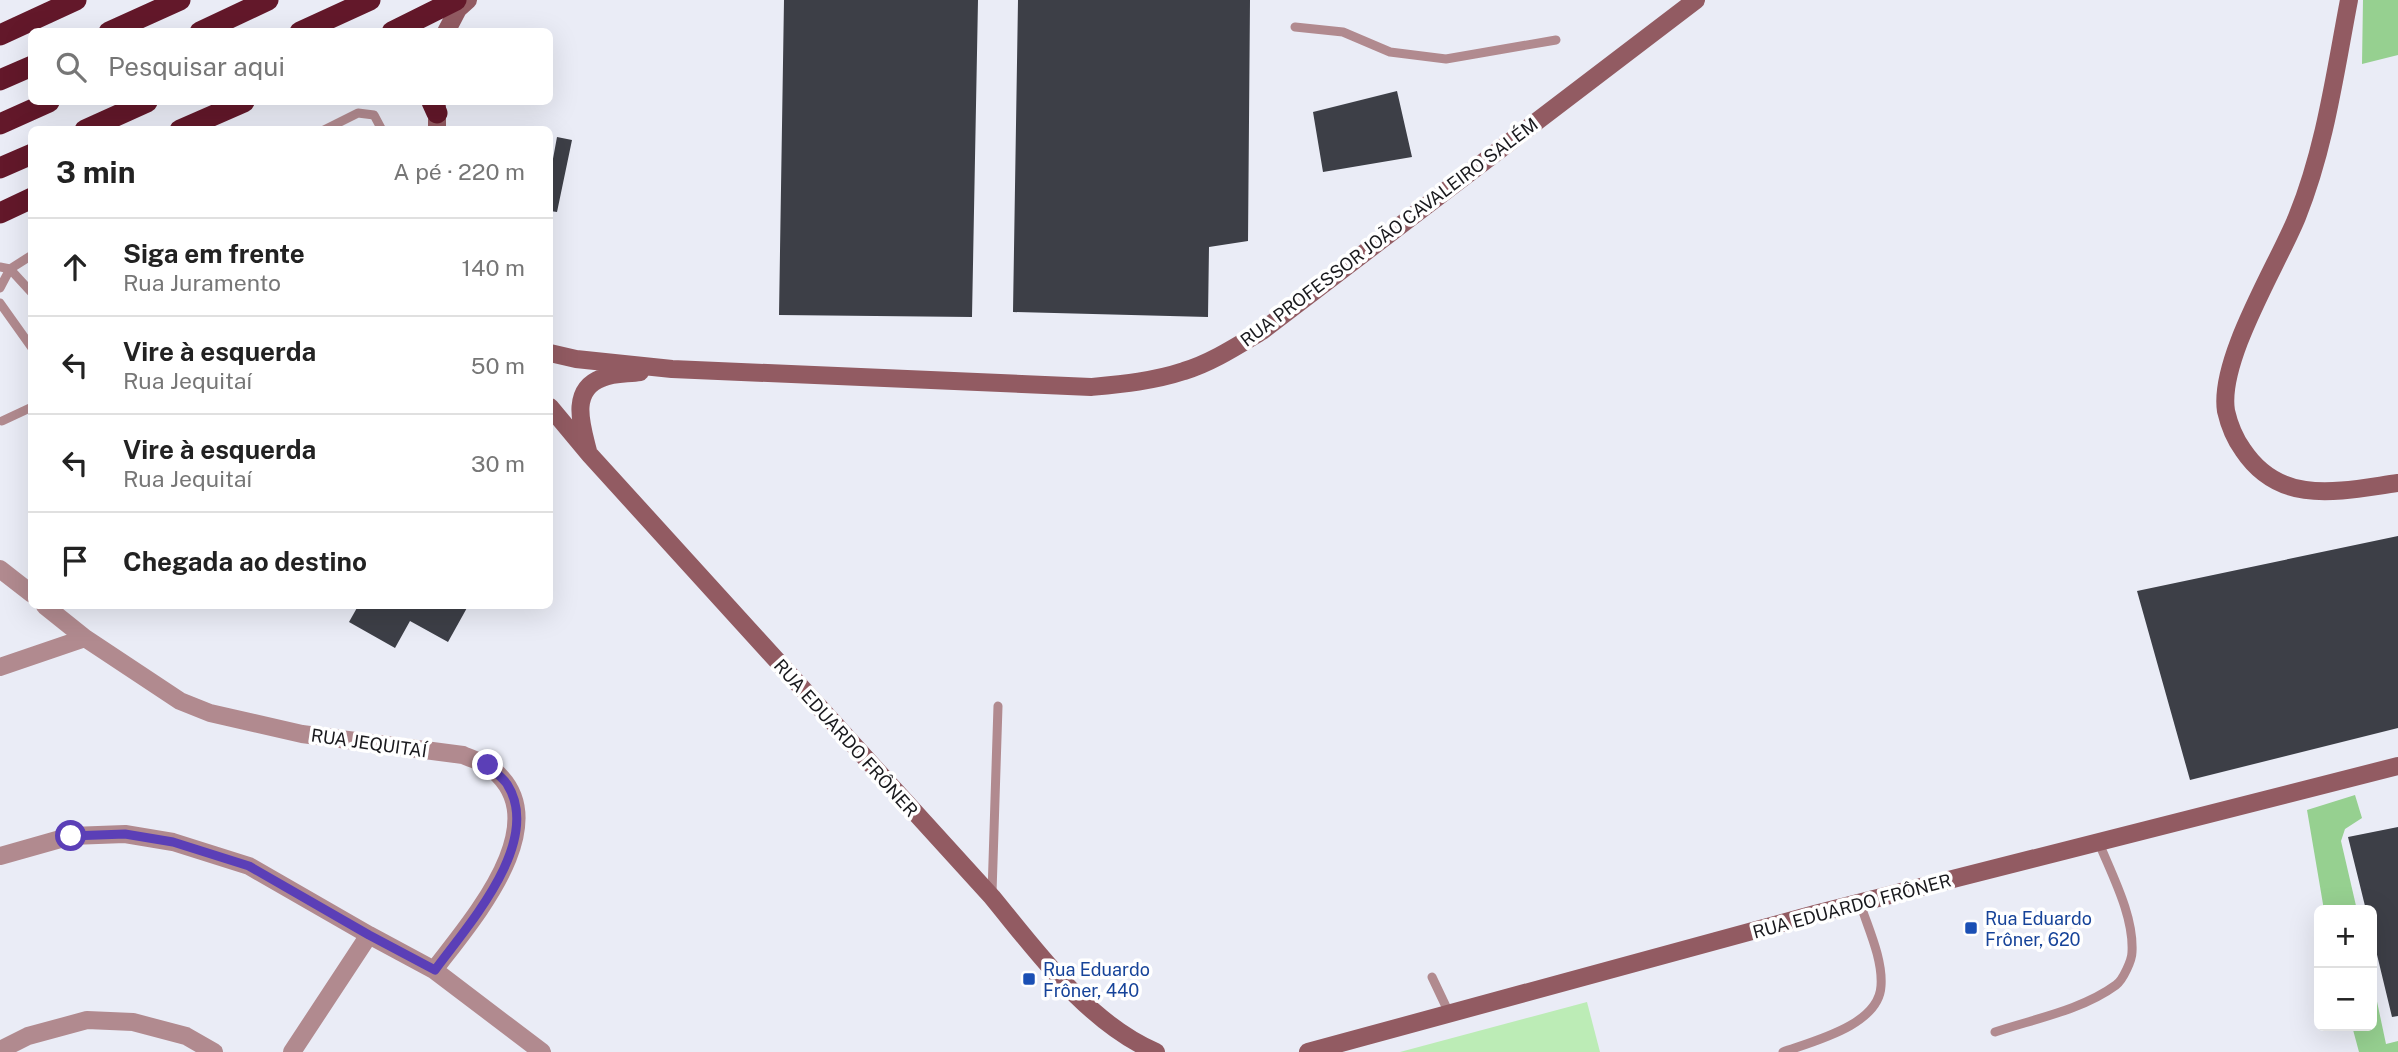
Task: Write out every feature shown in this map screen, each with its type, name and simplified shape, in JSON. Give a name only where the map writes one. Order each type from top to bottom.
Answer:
[{"type":"highway","points":[[117,28],[180,0]]},
{"type":"highway","points":[[208,28],[268,0]]},
{"type":"highway","points":[[309,28],[370,0]]},
{"type":"highway","points":[[401,28],[456,0]]},
{"type":"highway","points":[[0,35],[65,3]]},
{"type":"highway","points":[[0,80],[28,68]]},
{"type":"highway","points":[[0,124],[42,105]]},
{"type":"highway","points":[[94,126],[140,105]]},
{"type":"highway","points":[[196,126],[215,121],[239,105]]},
{"type":"highway","points":[[0,168],[28,156]]},
{"type":"highway","points":[[0,213],[28,200]]},
{"type":"main road","points":[[448,28],[458,9],[468,0]]},
{"type":"main road","name":"RUA PROFESSOR JOÃO CAVALEIRO SALÉM","points":[[553,354],[576,359],[672,369],[1091,387],[1185,371],[1229,351],[1262,331],[1696,0]]},
{"type":"main road","points":[[2349,0],[2317,160],[2297,217],[2238,346],[2227,383],[2226,410],[2236,439],[2252,464],[2273,479],[2300,491],[2333,492],[2398,484]]},
{"type":"main road","name":"RUA PROFESSOR JOÃO CAVALEIRO SALÉM","points":[[590,455],[579,415],[582,397],[590,386],[601,378],[672,369]]},
{"type":"main road","name":"RUA EDUARDO FRÔNER","points":[[553,411],[590,455],[992,897],[1038,954],[1096,1015],[1115,1031],[1156,1052]]},
{"type":"main road","name":"RUA EDUARDO FRÔNER","points":[[1307,1052],[1860,903],[2398,766]]},
{"type":"street","points":[[0,569],[28,591]]},
{"type":"street","name":"RUA JEQUITAÍ","points":[[49,609],[85,638],[180,701],[210,713],[302,734],[463,755],[488,765],[507,784],[517,811],[515,841],[499,878],[435,970]]},
{"type":"street","points":[[0,667],[85,638]]},
{"type":"street","points":[[0,856],[71,836],[125,834],[173,842],[249,866],[435,970],[541,1052]]},
{"type":"street","points":[[292,1052],[369,935]]},
{"type":"street","points":[[0,1050],[28,1036],[87,1020],[133,1022],[186,1036],[214,1052]]},
{"type":"lane","points":[[1295,27],[1343,32],[1390,52],[1446,59],[1556,40]]},
{"type":"lane","points":[[332,126],[362,112],[374,115],[380,126]]},
{"type":"lane","points":[[0,288],[10,269],[28,258]]},
{"type":"lane","points":[[0,267],[10,269],[28,289]]},
{"type":"lane","points":[[0,303],[28,342]]},
{"type":"lane","points":[[2,421],[28,409]]},
{"type":"lane","points":[[992,897],[998,706]]},
{"type":"lane","points":[[1995,1032],[2081,1004],[2118,984],[2132,954],[2131,940],[2125,910],[2099,843]]},
{"type":"lane","points":[[1783,1052],[1849,1027],[1875,1007],[1882,988],[1879,964],[1860,903]]},
{"type":"lane","points":[[1432,977],[1450,1015]]},
{"type":"green space","points":[[2363,0],[2398,0],[2398,55],[2362,64]]},
{"type":"green space","points":[[2355,795],[2362,818],[2345,829],[2341,841],[2356,905],[2323,905],[2307,810]]},
{"type":"green space","points":[[1587,1002],[1600,1052],[1400,1052]]},
{"type":"green space","points":[[2377,1002],[2386,1044],[2398,1041],[2398,1052],[2359,1052],[2353,1031],[2377,1031]]},
{"type":"building","points":[[784,0],[978,0],[972,317],[779,315]]},
{"type":"building","points":[[1018,0],[1250,0],[1248,241],[1209,247],[1208,317],[1013,312]]},
{"type":"building","points":[[1397,91],[1412,157],[1323,172],[1313,112]]},
{"type":"building","points":[[557,137],[572,140],[557,212],[553,211],[553,159]]},
{"type":"building","points":[[2398,536],[2398,728],[2190,780],[2137,591]]},
{"type":"building","points":[[356,609],[466,609],[448,642],[410,621],[395,648],[349,622]]},
{"type":"building","points":[[2398,827],[2398,1016],[2392,1017],[2377,955],[2377,905],[2365,905],[2348,837]]},
{"type":"place","name":"Rua Eduardo Frôner, 620","points":[[1971,928]]},
{"type":"place","name":"Rua Eduardo Frôner, 440","points":[[1029,979]]},
{"type":"route","points":[[71,836],[125,834],[173,842],[249,866],[435,970],[499,878],[515,841],[517,811],[507,784],[488,765]]}]
